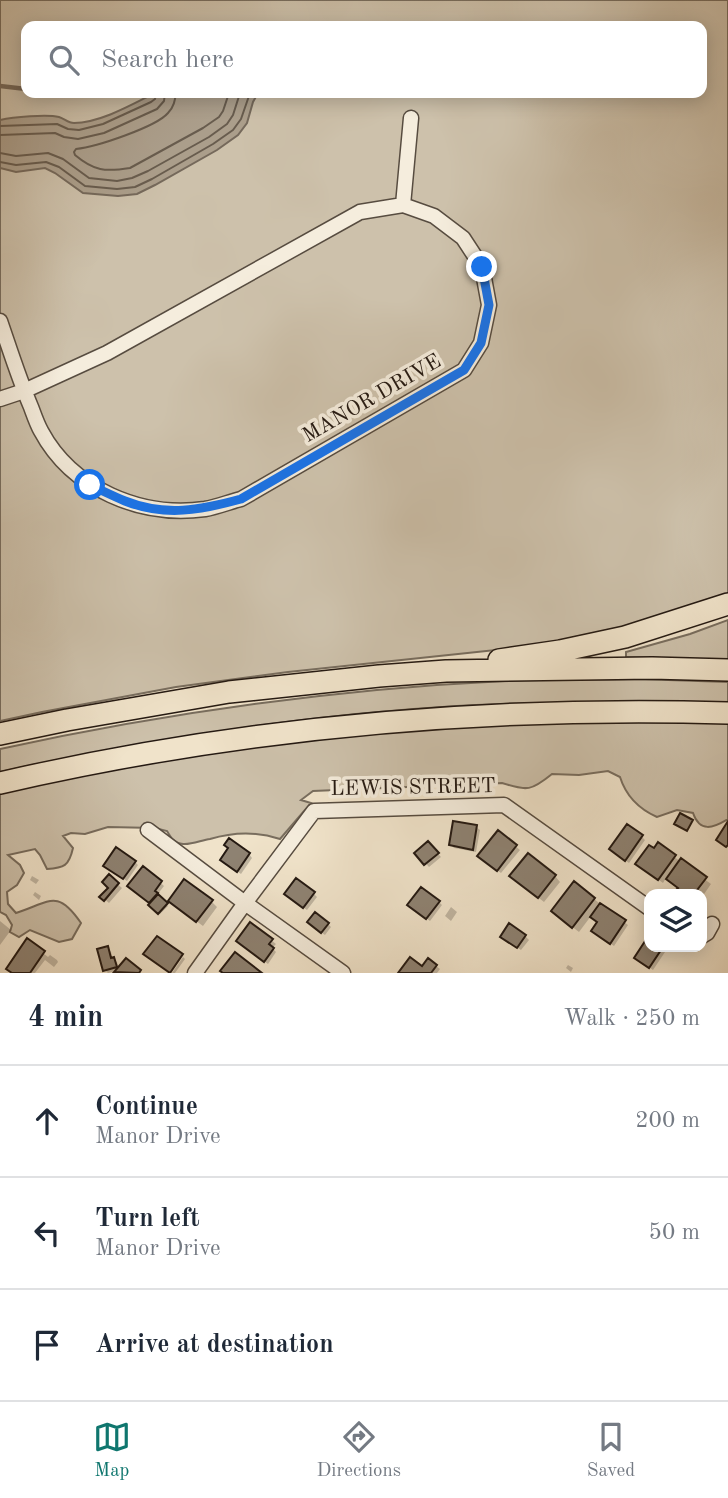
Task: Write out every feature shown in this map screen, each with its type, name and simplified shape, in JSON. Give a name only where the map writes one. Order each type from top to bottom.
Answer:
[{"type":"highway","points":[[446,671],[625,637],[728,604]]},
{"type":"highway","points":[[0,734],[91,715],[229,692],[379,676],[446,671],[652,668],[728,670]]},
{"type":"highway","points":[[0,783],[202,745],[375,723],[478,715],[575,712],[728,713]]},
{"type":"street","points":[[403,205],[411,118]]},
{"type":"street","name":"MANOR DRIVE","points":[[0,399],[24,391],[107,353],[360,212],[403,205],[434,216],[463,238],[482,267],[489,305],[481,343],[464,370],[241,499],[205,509],[164,510],[128,502],[90,485],[62,461],[41,431],[24,391]]},
{"type":"street","points":[[0,321],[24,391]]},
{"type":"street","name":"LEWIS STREET","points":[[245,903],[314,811],[504,805],[644,904]]},
{"type":"street","points":[[148,830],[343,973]]},
{"type":"street","points":[[195,973],[245,903]]},
{"type":"street","points":[[707,933],[712,924]]},
{"type":"shaded area","points":[[0,0],[728,0],[728,598],[599,637],[176,687],[0,721]]},
{"type":"shaded area","points":[[728,620],[728,660],[626,657],[626,652]]},
{"type":"shaded area","points":[[638,679],[728,682],[728,703],[491,704],[342,715],[170,739],[0,772],[0,749],[188,714],[315,697],[442,685],[522,680]]},
{"type":"shaded area","points":[[562,721],[728,722],[728,819],[708,827],[699,824],[693,813],[677,810],[657,817],[639,806],[626,790],[620,777],[608,771],[579,775],[552,774],[529,788],[502,783],[313,791],[301,800],[311,803],[280,839],[236,834],[183,844],[173,840],[167,831],[155,828],[108,827],[85,834],[71,833],[63,836],[73,848],[70,859],[58,868],[47,869],[35,849],[8,855],[20,865],[24,873],[17,885],[7,892],[8,904],[16,913],[45,902],[66,905],[81,923],[72,939],[59,942],[30,930],[19,937],[10,932],[12,925],[6,915],[0,912],[0,792],[130,766],[261,746],[459,727]]},
{"type":"water","points":[[145,98],[255,98],[247,123],[238,135],[217,150],[137,194],[118,196],[83,193],[45,168],[16,172],[0,168],[0,120],[47,116],[59,117],[72,123],[95,120]]},
{"type":"building","points":[[680,813],[693,820],[687,831],[674,824]]},
{"type":"building","points":[[453,821],[477,825],[473,850],[449,845]]},
{"type":"building","points":[[728,821],[728,845],[726,847],[716,840]]},
{"type":"building","points":[[627,824],[643,835],[625,861],[609,849]]},
{"type":"building","points":[[498,830],[517,845],[497,871],[477,856]]},
{"type":"building","points":[[229,838],[250,853],[237,872],[220,860],[228,848],[224,845]]},
{"type":"building","points":[[428,841],[439,853],[424,865],[414,853]]},
{"type":"building","points":[[658,842],[676,855],[658,880],[635,864],[649,845],[654,848]]},
{"type":"building","points":[[116,847],[136,861],[123,879],[103,866]]},
{"type":"building","points":[[528,853],[556,875],[538,898],[509,876]]},
{"type":"building","points":[[681,858],[707,877],[698,889],[677,889],[666,879]]},
{"type":"building","points":[[143,866],[162,881],[155,891],[158,893],[149,903],[127,886]]},
{"type":"building","points":[[109,874],[119,883],[104,901],[99,897],[108,888],[102,882]]},
{"type":"building","points":[[296,878],[315,892],[303,908],[284,894]]},
{"type":"building","points":[[184,879],[213,900],[196,922],[168,901]]},
{"type":"building","points":[[574,881],[595,898],[572,928],[551,911]]},
{"type":"building","points":[[421,887],[440,901],[426,919],[407,905]]},
{"type":"building","points":[[158,894],[168,903],[158,914],[148,905]]},
{"type":"building","points":[[600,903],[626,920],[610,944],[591,931],[597,922],[590,917]]},
{"type":"building","points":[[315,912],[329,923],[321,933],[307,922]]},
{"type":"building","points":[[250,922],[273,939],[269,944],[274,948],[264,962],[236,941]]},
{"type":"building","points":[[509,923],[526,935],[517,948],[500,937]]},
{"type":"building","points":[[157,936],[183,954],[170,973],[143,954]]},
{"type":"building","points":[[27,938],[45,951],[30,973],[12,973],[6,969]]},
{"type":"building","points":[[644,943],[644,952],[660,952],[649,968],[634,958]]},
{"type":"building","points":[[108,946],[117,967],[103,971],[97,949]]},
{"type":"building","points":[[235,952],[262,973],[220,971]]},
{"type":"building","points":[[410,957],[422,966],[428,958],[437,965],[431,973],[398,973]]},
{"type":"building","points":[[126,958],[141,970],[139,973],[114,972]]},
{"type":"waterway","points":[[0,86],[21,88]]},
{"type":"route","points":[[90,485],[128,502],[164,510],[205,509],[241,499],[464,370],[481,343],[489,305],[482,267]]}]
